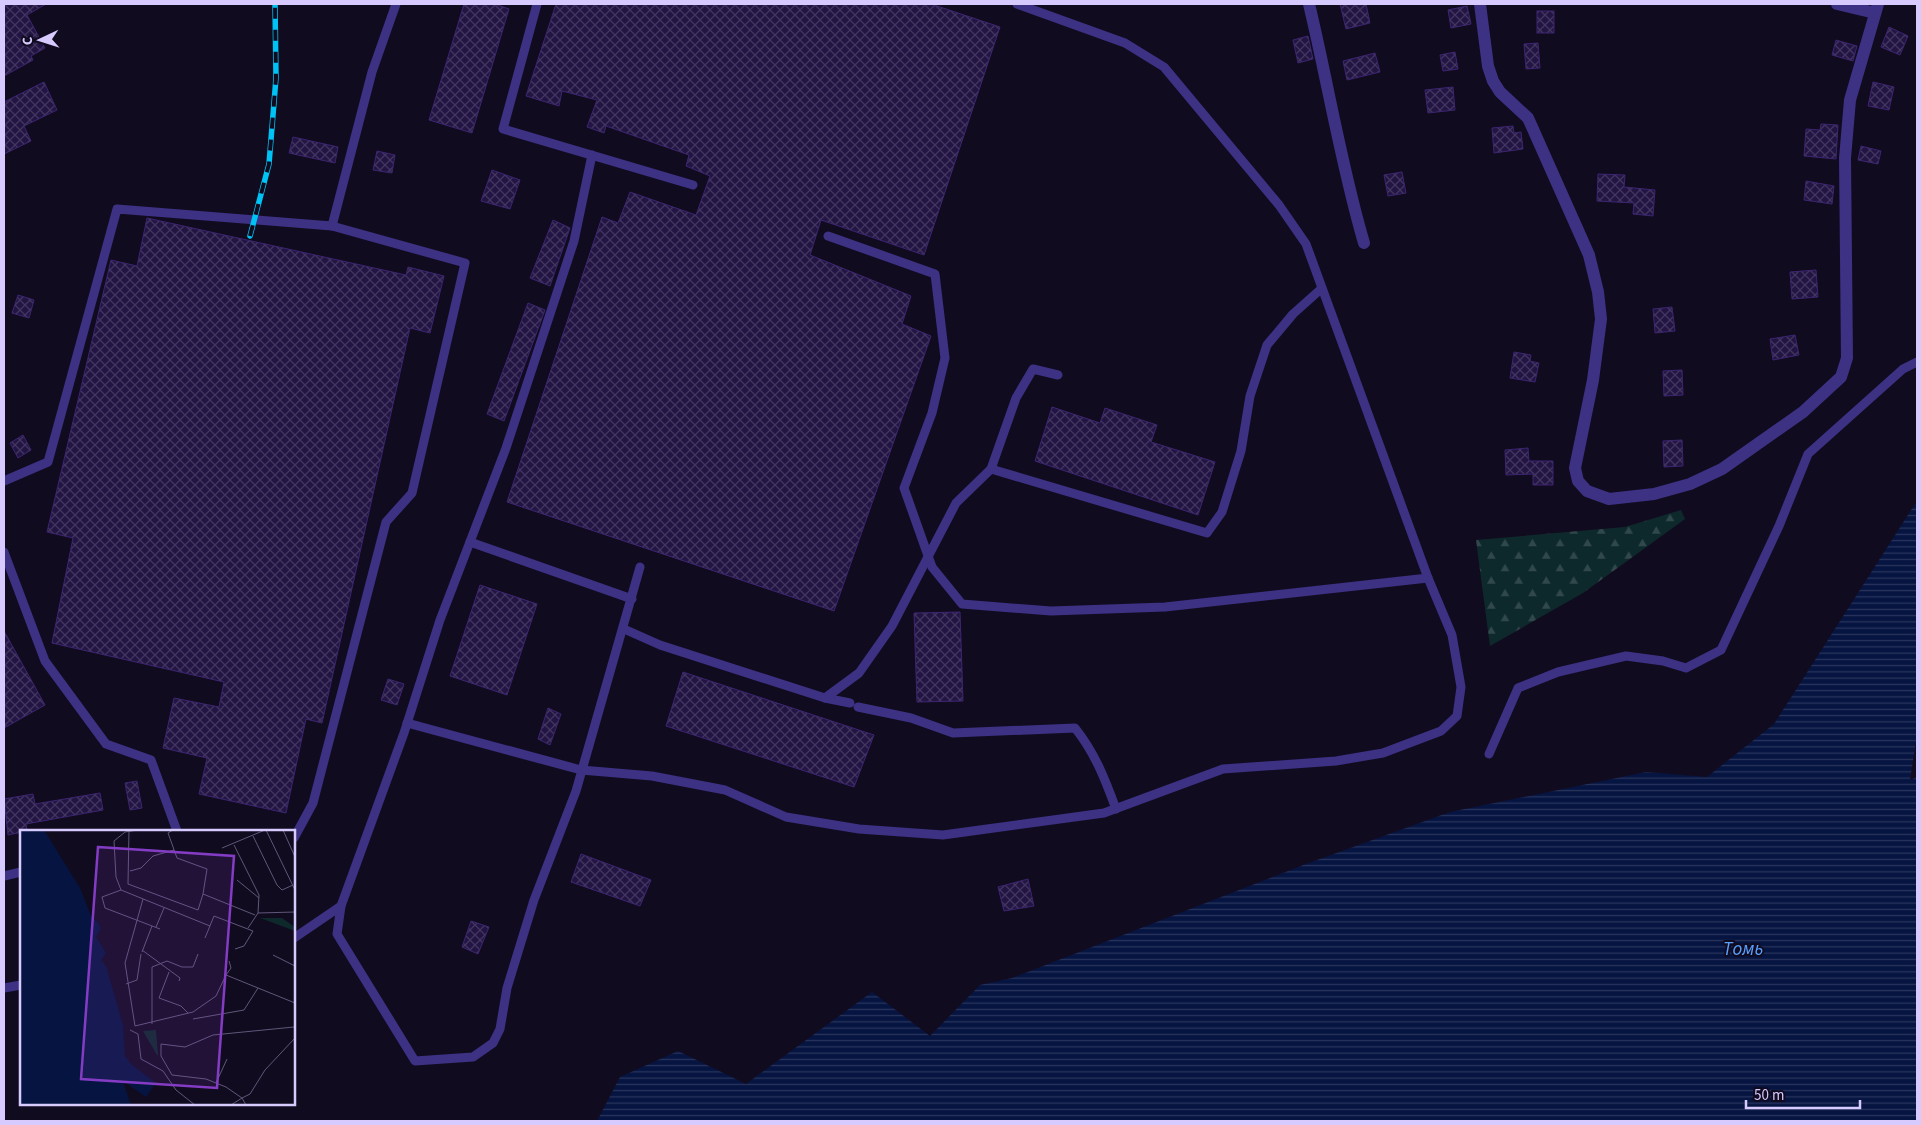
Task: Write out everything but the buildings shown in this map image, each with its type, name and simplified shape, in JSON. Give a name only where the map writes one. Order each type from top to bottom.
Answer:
[{"type":"street","points":[[1309,4],[1326,75],[1348,190],[1364,243]]},
{"type":"street","points":[[1480,4],[1488,66],[1493,81],[1500,92],[1528,118],[1589,256],[1602,319],[1593,380],[1575,468],[1578,481],[1587,491],[1609,499],[1654,494],[1690,484],[1722,469],[1803,412],[1841,377],[1847,358],[1845,158],[1850,100],[1877,8],[1837,4]]},
{"type":"lane","points":[[332,226],[372,72],[396,4]]},
{"type":"lane","points":[[537,4],[503,129],[694,185]]},
{"type":"lane","points":[[408,723],[581,770],[652,776],[725,790],[786,817],[859,829],[934,834],[1104,813],[1223,770],[1336,761],[1383,753],[1441,731],[1457,716],[1461,687],[1452,636],[1428,578],[1306,244],[1279,205],[1164,67],[1125,43],[1017,4]]},
{"type":"lane","points":[[592,155],[574,241],[506,448],[440,620],[408,723],[341,906],[336,934],[415,1061],[473,1057],[493,1043],[500,1029],[507,988],[534,900],[576,792],[624,629],[640,567]]},
{"type":"lane","points":[[4,481],[48,462],[117,209],[332,226],[465,263],[412,492],[386,522],[313,803],[295,836]]},
{"type":"lane","points":[[828,236],[935,274],[945,358],[932,413],[904,488],[932,567],[962,604],[1051,611],[1165,607],[1428,578]]},
{"type":"lane","points":[[991,469],[1207,533],[1222,512],[1241,451],[1250,396],[1267,345],[1293,314],[1321,289]]},
{"type":"lane","points":[[1489,754],[1497,732],[1518,688],[1558,672],[1626,656],[1663,661],[1686,668],[1721,650],[1779,526],[1808,454],[1903,370],[1917,362]]},
{"type":"lane","points":[[825,698],[859,673],[892,626],[956,502],[991,469],[1016,398],[1033,369],[1058,375]]},
{"type":"lane","points":[[470,542],[632,599]]},
{"type":"lane","points":[[4,552],[45,661],[106,744],[151,760],[177,830]]},
{"type":"lane","points":[[624,629],[660,645],[825,698],[911,718],[953,734],[1075,728],[1088,744],[1103,772],[1116,809]]},
{"type":"lane","points":[[4,876],[20,872]]},
{"type":"lane","points":[[295,937],[341,906]]},
{"type":"lane","points":[[4,988],[20,985]]},
{"type":"green space","points":[[1681,510],[1685,519],[1583,593],[1490,646],[1476,540],[1625,527]]},
{"type":"water","name":"Томь","points":[[1915,504],[1917,506],[1917,735],[1910,780],[1917,777],[1917,1121],[597,1121],[620,1077],[678,1051],[746,1084],[872,992],[930,1036],[980,985],[1012,978],[1306,864],[1450,812],[1646,772],[1707,777],[1774,724]]},
{"type":"railway","points":[[250,236],[269,164],[276,78],[275,4]]}]
